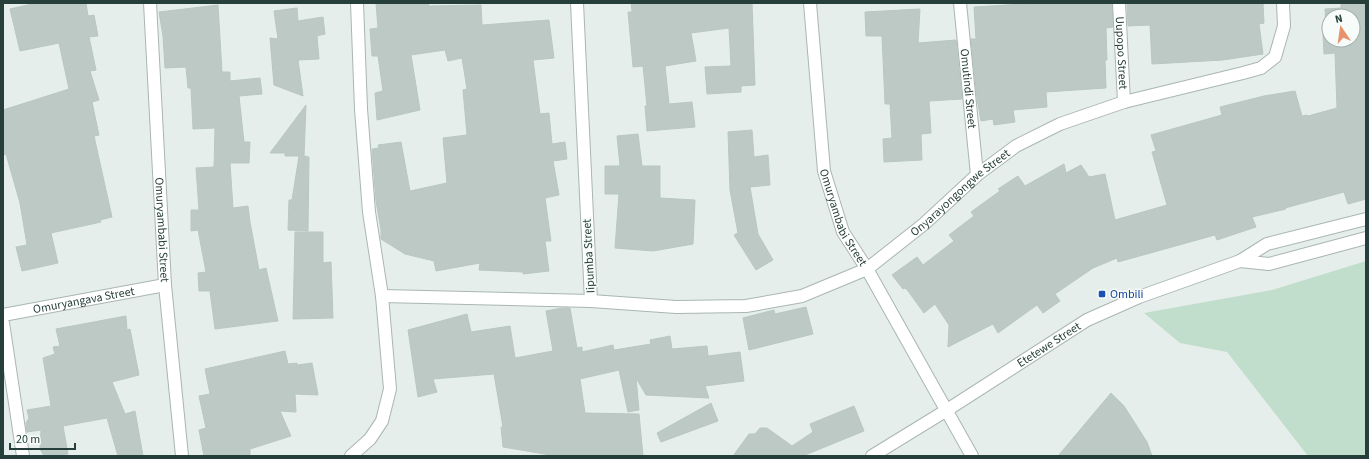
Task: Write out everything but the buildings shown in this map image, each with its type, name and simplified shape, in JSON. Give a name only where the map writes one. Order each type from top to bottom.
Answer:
[{"type":"street","name":"Omuryambabi Street","points":[[150,3],[165,285],[182,456]]},
{"type":"street","points":[[351,456],[370,439],[382,421],[390,389],[382,296],[369,212],[357,3]]},
{"type":"street","name":"Iipumba Street","points":[[382,296],[591,300],[577,3]]},
{"type":"street","name":"Omuryambabi Street","points":[[810,3],[824,171],[843,232],[867,269],[972,456]]},
{"type":"street","name":"Omutindi Street","points":[[960,3],[977,175]]},
{"type":"street","name":"Uupopo Street","points":[[1119,3],[1124,102]]},
{"type":"street","name":"Onyarayongongwe Street","points":[[591,300],[676,307],[746,306],[802,296],[867,269],[924,224],[977,175],[1016,146],[1060,124],[1124,102],[1261,68],[1275,57],[1284,26],[1283,3]]},
{"type":"street","name":"Etetewe Street","points":[[872,456],[947,410],[1087,320],[1139,297],[1240,261],[1267,244],[1366,218]]},
{"type":"street","name":"Etetewe Street","points":[[1240,261],[1269,264],[1366,238]]},
{"type":"street","name":"Omuryangava Street","points":[[3,314],[165,285]]},
{"type":"street","points":[[3,323],[23,456]]},
{"type":"green space","points":[[1366,261],[1366,456],[1308,456],[1227,352],[1180,343],[1144,313],[1272,290]]},
{"type":"place","name":"Ombili","points":[[1102,294]]}]
